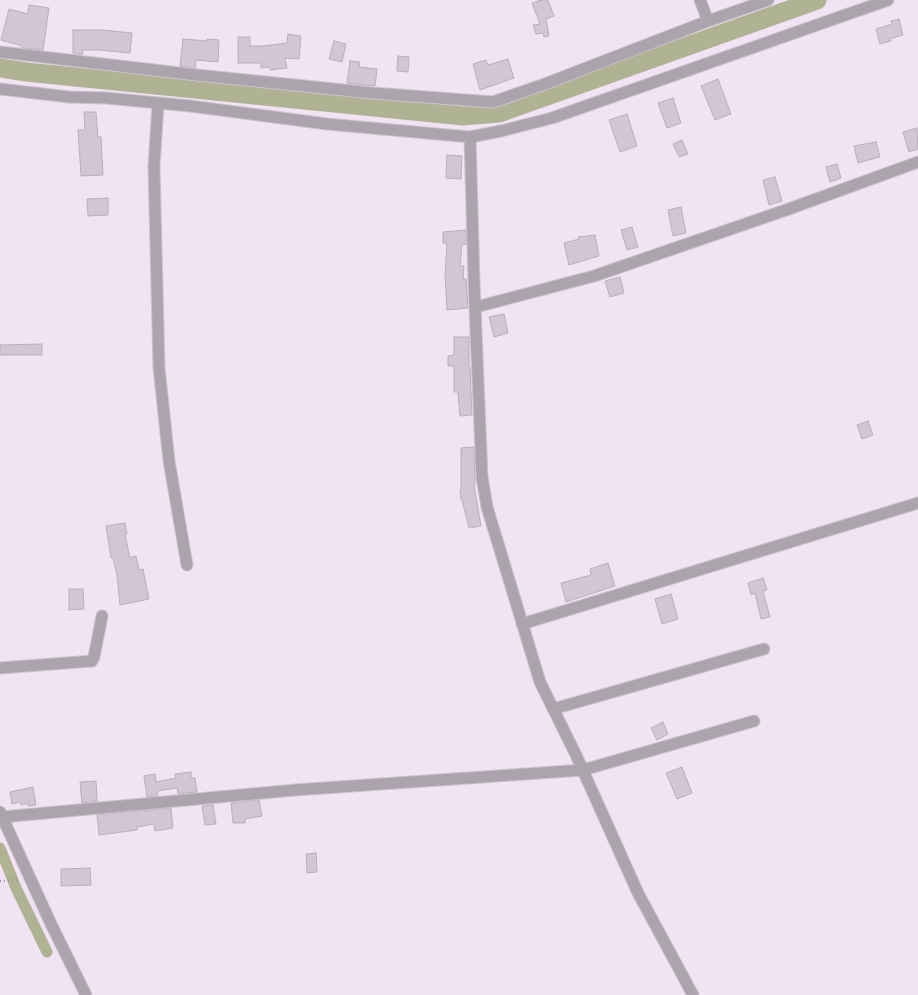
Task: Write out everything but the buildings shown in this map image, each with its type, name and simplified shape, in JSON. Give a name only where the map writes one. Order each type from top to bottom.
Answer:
[{"type":"street","points":[[700,0],[708,21]]},
{"type":"street","points":[[0,52],[197,75],[373,93],[493,102],[768,0]]},
{"type":"street","points":[[0,89],[69,97],[106,98],[198,107],[327,124],[470,137],[552,118],[888,0]]},
{"type":"street","points":[[158,104],[154,167],[159,368],[169,461],[187,565]]},
{"type":"street","points":[[470,137],[474,282],[483,491],[487,507],[540,682],[583,770],[638,893],[693,995]]},
{"type":"street","points":[[476,306],[594,276],[786,210],[918,162]]},
{"type":"street","points":[[522,624],[918,503]]},
{"type":"street","points":[[0,668],[92,661],[102,616]]},
{"type":"street","points":[[553,709],[764,649]]},
{"type":"street","points":[[86,995],[51,924],[1,815],[295,790],[583,770],[754,721]]},
{"type":"path","points":[[0,881],[22,880]]},
{"type":"waterway","points":[[0,68],[26,72],[463,116],[499,113],[817,0]]},
{"type":"waterway","points":[[0,848],[16,888],[47,952]]}]
